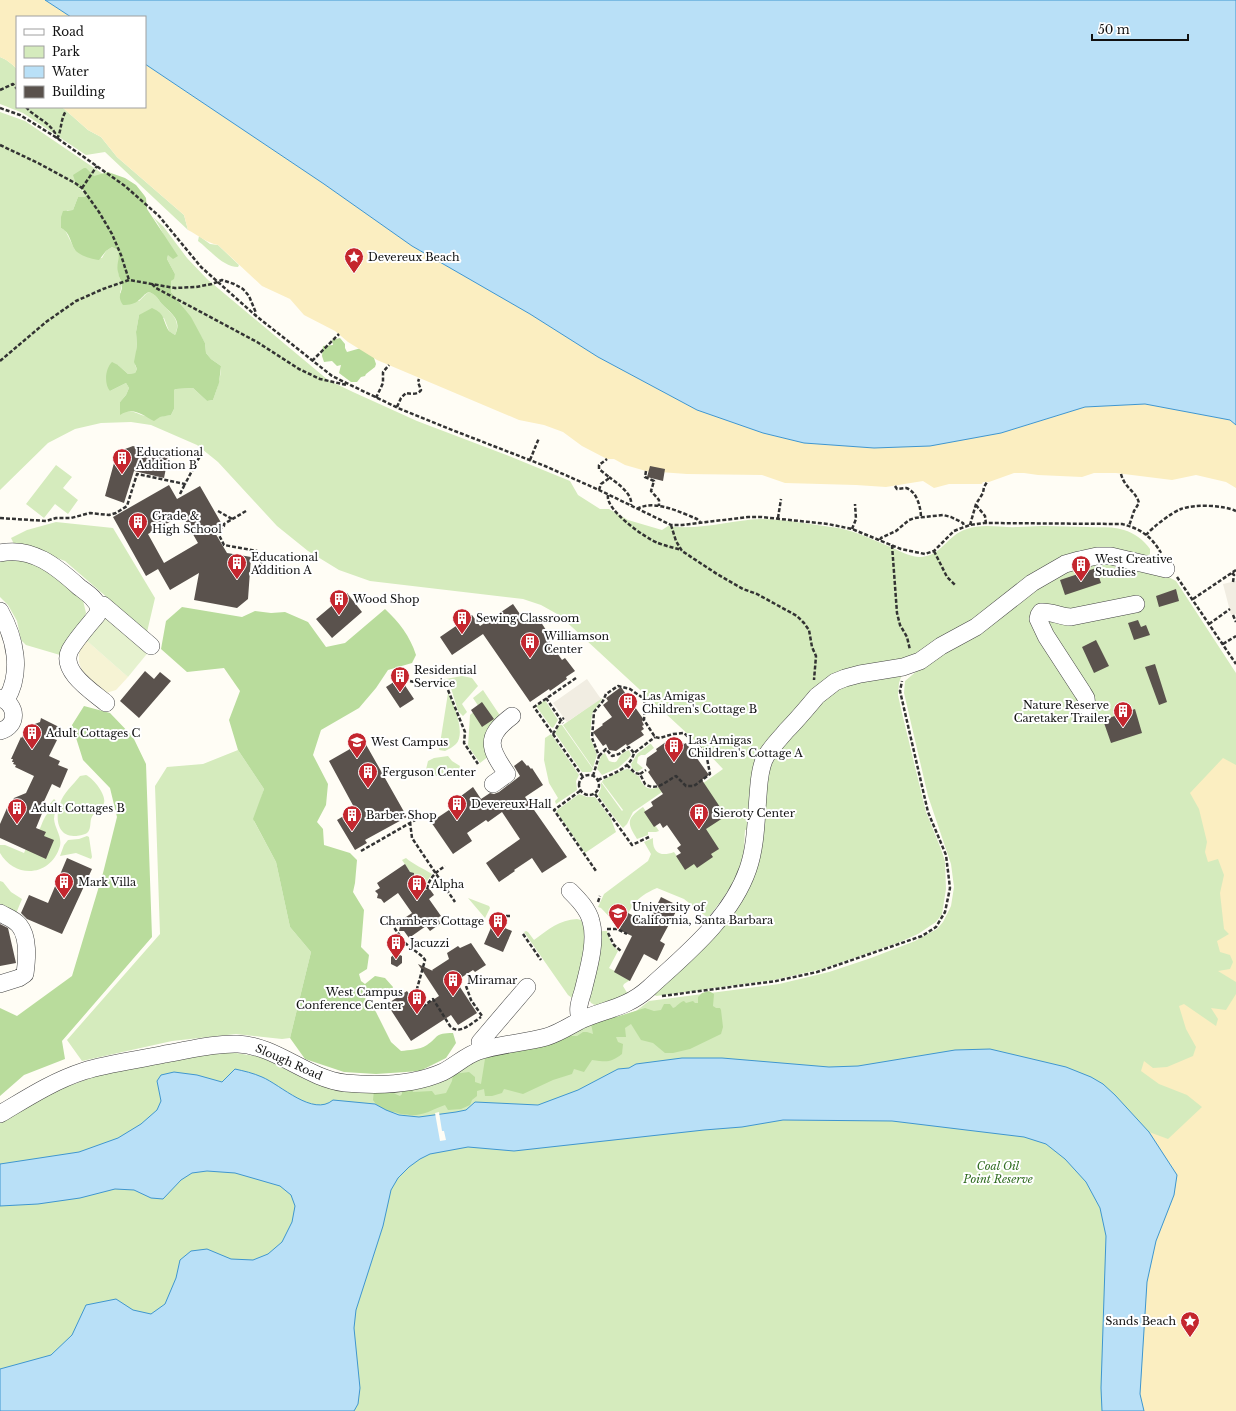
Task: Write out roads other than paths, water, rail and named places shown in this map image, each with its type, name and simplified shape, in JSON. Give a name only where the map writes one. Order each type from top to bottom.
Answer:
[{"type":"street","points":[[0,553],[10,551],[26,553],[41,558],[58,568],[96,600],[99,610],[97,615],[69,651],[68,661],[71,671],[76,678],[106,703]]},
{"type":"street","points":[[1136,604],[1071,617],[1062,617],[1044,611],[1041,612],[1021,591],[1049,572],[1065,564],[1097,556],[1124,558],[1166,569]]},
{"type":"street","name":"Slough Road","points":[[0,1114],[39,1091],[63,1079],[84,1071],[182,1051],[222,1045],[244,1045],[264,1049],[313,1074],[330,1080],[347,1083],[401,1083],[421,1080],[436,1075],[480,1050],[548,1037],[581,1020],[601,1014],[632,1001],[646,991],[692,948],[711,928],[730,904],[748,869],[753,848],[759,779],[764,761],[771,748],[817,696],[835,682],[860,674],[908,665],[920,661],[941,646],[976,628],[1021,591]]},
{"type":"street","points":[[98,605],[103,605],[150,646]]},
{"type":"street","points":[[0,611],[14,641],[16,662],[10,693],[3,699],[13,708],[13,719],[7,728],[0,731]]},
{"type":"street","points":[[1041,612],[1038,619],[1086,698],[1087,707]]},
{"type":"street","points":[[493,784],[507,774],[496,758],[492,747],[492,738],[496,730],[512,716]]},
{"type":"street","points":[[570,891],[588,914],[593,931],[590,960],[578,1009],[581,1020]]},
{"type":"street","points":[[0,914],[12,919],[19,925],[24,934],[27,954],[25,974],[19,978],[0,984]]},
{"type":"street","points":[[480,1050],[480,1042],[527,987]]},
{"type":"water","points":[[45,0],[1236,0],[1236,425],[1230,420],[1145,404],[1085,407],[1001,433],[930,446],[874,448],[804,443],[763,433],[697,410],[598,357],[530,314],[412,246],[324,184],[146,65],[146,16],[69,16]]},
{"type":"water","points":[[990,1049],[1066,1067],[1091,1077],[1103,1084],[1149,1132],[1177,1175],[1174,1195],[1156,1241],[1147,1282],[1140,1394],[1144,1411],[1102,1411],[1101,1388],[1106,1236],[1100,1208],[1086,1182],[1065,1159],[1046,1144],[1024,1137],[892,1121],[783,1120],[742,1127],[514,1151],[468,1147],[430,1154],[420,1159],[398,1178],[391,1190],[383,1226],[356,1310],[354,1328],[360,1388],[358,1404],[354,1411],[0,1411],[0,1369],[51,1355],[72,1335],[86,1305],[116,1299],[133,1310],[151,1314],[165,1304],[176,1278],[180,1260],[191,1251],[207,1249],[231,1259],[253,1260],[268,1254],[282,1242],[292,1222],[295,1206],[291,1195],[280,1186],[235,1173],[207,1171],[192,1173],[181,1180],[163,1199],[151,1198],[134,1190],[115,1189],[80,1198],[38,1204],[0,1206],[0,1164],[79,1152],[118,1138],[141,1124],[157,1110],[161,1101],[157,1081],[161,1075],[174,1072],[197,1075],[222,1082],[235,1069],[262,1077],[297,1098],[316,1105],[325,1104],[333,1100],[375,1104],[399,1115],[419,1117],[466,1110],[475,1102],[538,1105],[578,1090],[618,1069],[629,1068],[636,1064],[682,1058],[722,1058],[829,1067],[858,1066],[955,1050]]},
{"type":"place","name":"Devereux Beach","points":[[354,274]]},
{"type":"place","name":"Educational Addition B","points":[[122,475]]},
{"type":"place","name":"Grade & High School","points":[[138,539]]},
{"type":"place","name":"Educational Addition A","points":[[237,580]]},
{"type":"place","name":"West Creative Studies","points":[[1081,582]]},
{"type":"place","name":"Wood Shop","points":[[339,616]]},
{"type":"place","name":"Sewing Classroom","points":[[462,635]]},
{"type":"place","name":"Williamson Center","points":[[530,659]]},
{"type":"place","name":"Residential Service","points":[[400,693]]},
{"type":"place","name":"Las Amigas Children's Cottage B","points":[[628,719]]},
{"type":"place","name":"Nature Reserve Caretaker Trailer","points":[[1123,728]]},
{"type":"place","name":"Adult Cottages C","points":[[32,750]]},
{"type":"place","name":"West Campus","points":[[357,759]]},
{"type":"place","name":"Las Amigas Children's Cottage A","points":[[674,763]]},
{"type":"place","name":"Ferguson Center","points":[[368,789]]},
{"type":"place","name":"Devereux Hall","points":[[457,821]]},
{"type":"place","name":"Adult Cottages B","points":[[17,825]]},
{"type":"place","name":"Sieroty Center","points":[[699,830]]},
{"type":"place","name":"Barber Shop","points":[[352,832]]},
{"type":"place","name":"Mark Villa","points":[[64,899]]},
{"type":"place","name":"Alpha","points":[[417,901]]},
{"type":"place","name":"University of California, Santa Barbara","points":[[618,930]]},
{"type":"place","name":"Chambers Cottage","points":[[498,938]]},
{"type":"place","name":"Jacuzzi","points":[[396,960]]},
{"type":"place","name":"Miramar","points":[[453,997]]},
{"type":"place","name":"West Campus Conference Center","points":[[417,1015]]},
{"type":"place","name":"Sands Beach","points":[[1190,1338]]},
{"type":"park label","name":"Coal Oil Point Reserve","points":[[998,1172]]}]
